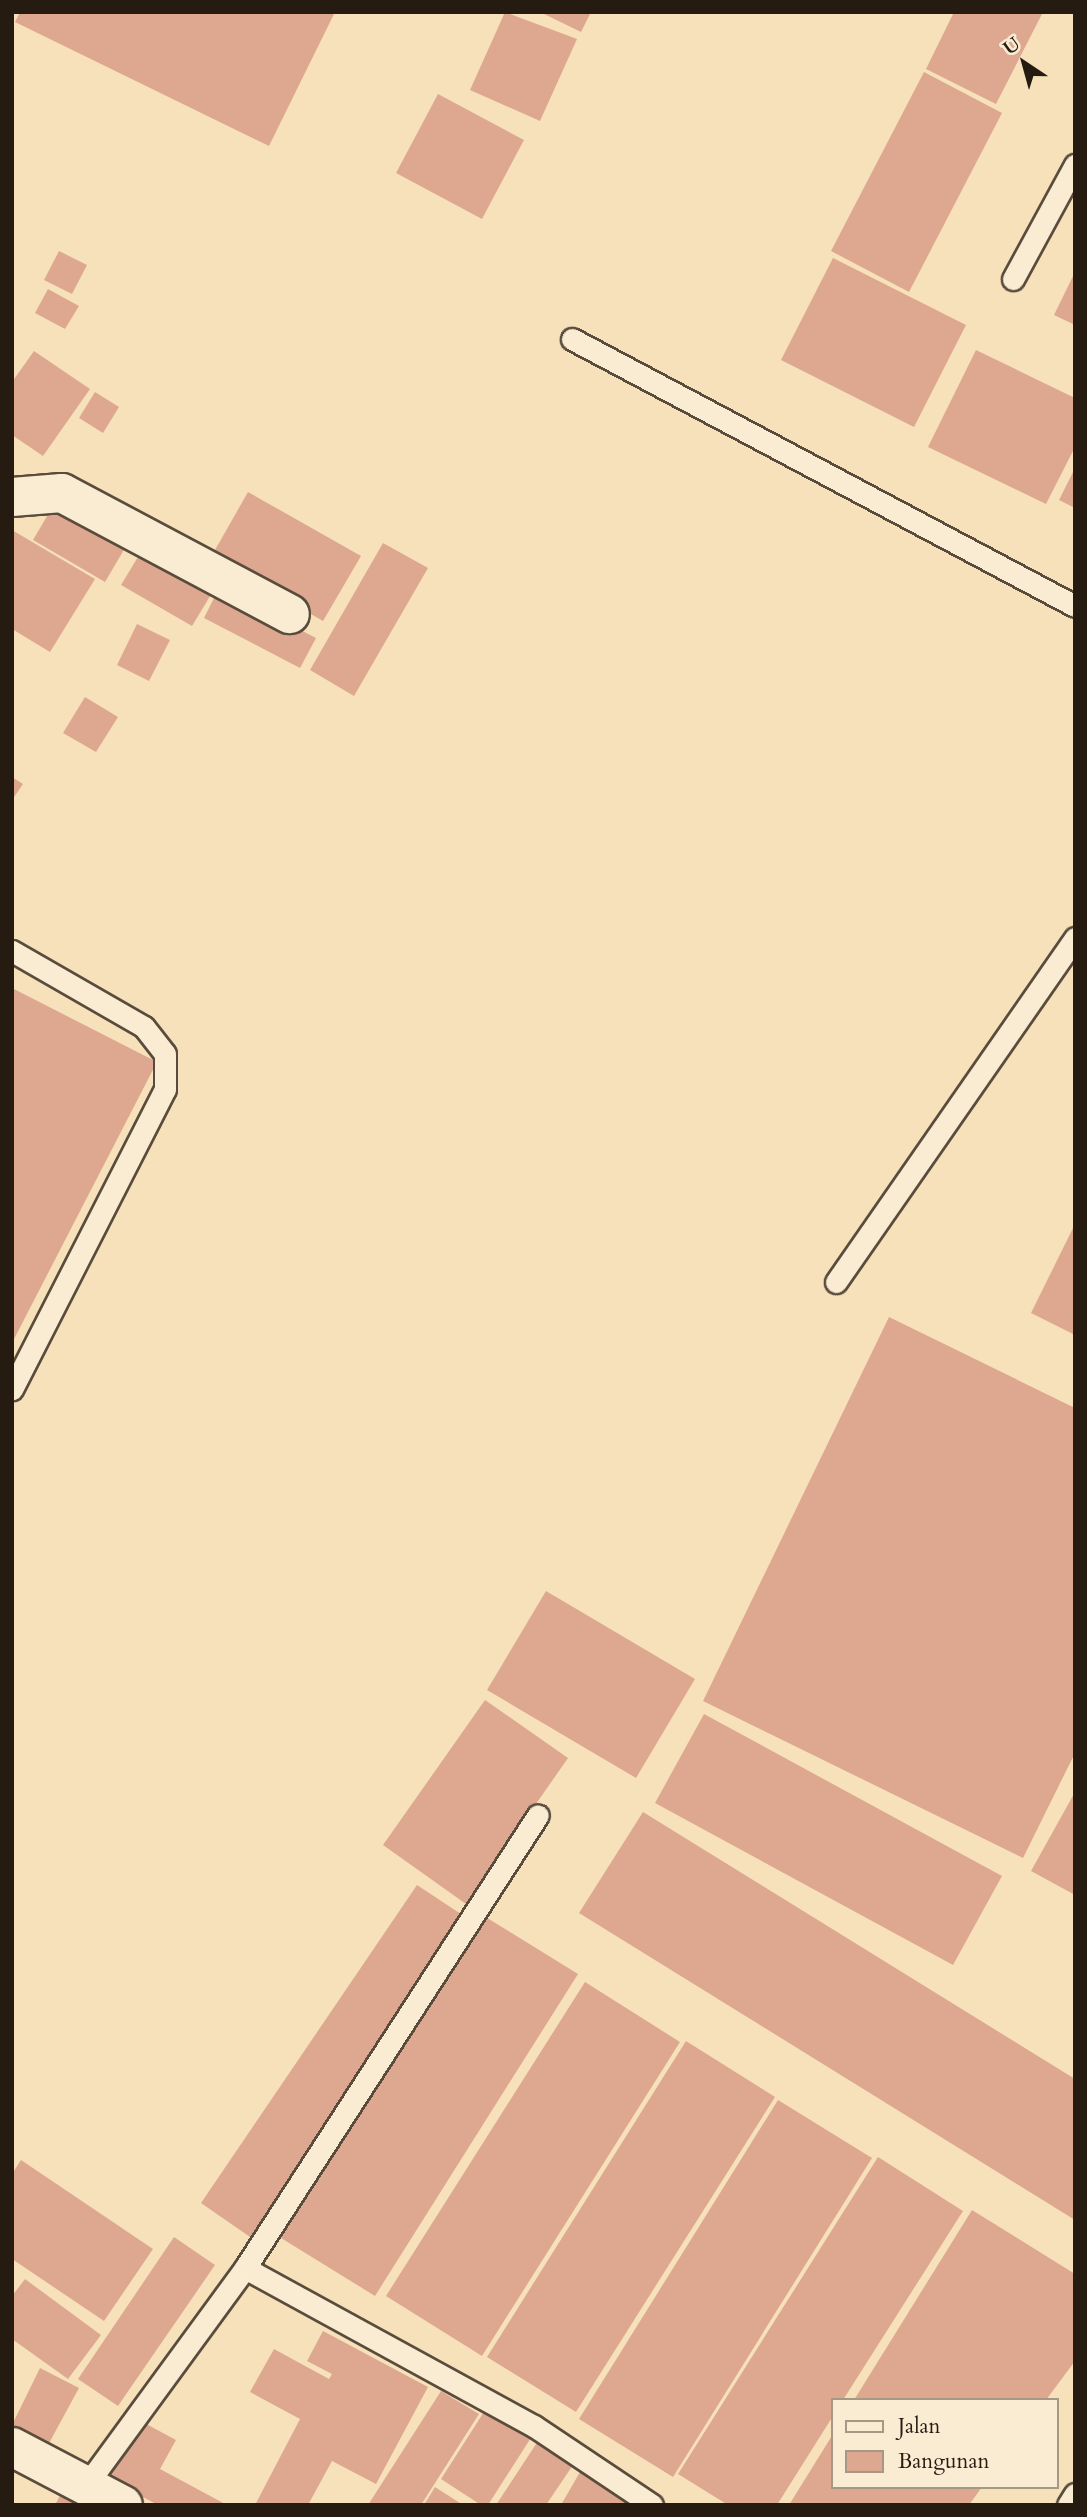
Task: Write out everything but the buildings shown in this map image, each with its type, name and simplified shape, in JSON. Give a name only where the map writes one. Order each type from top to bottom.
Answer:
[{"type":"street","points":[[12,498],[62,493],[290,614]]},
{"type":"street","points":[[12,2447],[123,2505]]},
{"type":"lane","points":[[1013,279],[1075,165]]},
{"type":"lane","points":[[572,339],[1075,606]]},
{"type":"lane","points":[[836,1282],[1075,938]]},
{"type":"lane","points":[[12,951],[144,1027],[165,1054],[165,1089],[12,1389]]},
{"type":"lane","points":[[87,2484],[245,2268],[538,1815]]},
{"type":"lane","points":[[245,2268],[534,2426],[652,2505]]},
{"type":"lane","points":[[1068,2505],[1075,2494]]}]
